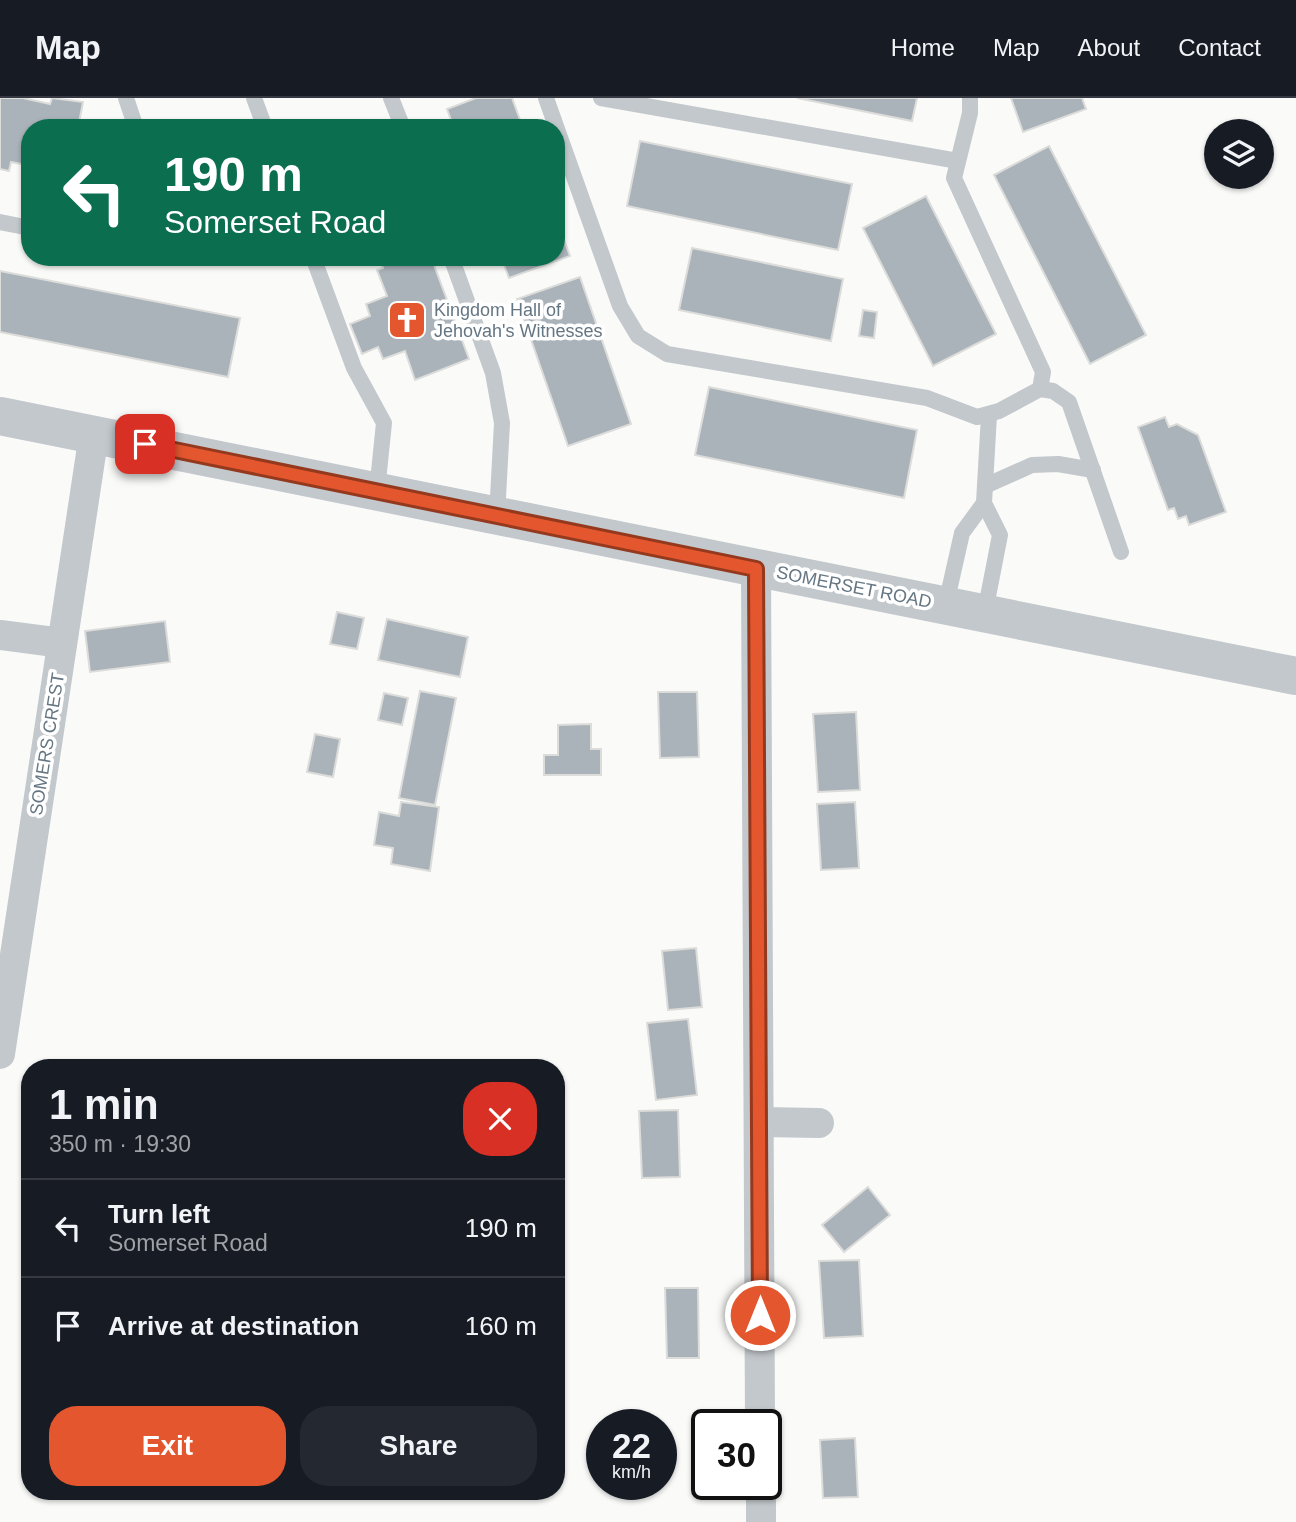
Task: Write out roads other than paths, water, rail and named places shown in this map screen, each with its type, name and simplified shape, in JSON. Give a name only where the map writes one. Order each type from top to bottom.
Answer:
[{"type":"street","name":"SOMERSET ROAD","points":[[0,416],[1296,676]]},
{"type":"street","name":"SOMERS CREST","points":[[0,1054],[7,954],[62,643],[94,434]]},
{"type":"street","points":[[756,569],[760,1409]]},
{"type":"street","points":[[0,635],[62,643]]},
{"type":"street","points":[[759,1122],[819,1123]]},
{"type":"street","points":[[761,1500],[761,1522]]},
{"type":"lane","points":[[126,98],[133,119]]},
{"type":"lane","points":[[254,98],[262,119]]},
{"type":"lane","points":[[391,98],[399,119]]},
{"type":"lane","points":[[546,98],[553,119]]},
{"type":"lane","points":[[601,98],[958,161]]},
{"type":"lane","points":[[970,98],[970,113],[954,178],[1044,372],[1040,389]]},
{"type":"lane","points":[[565,151],[620,306],[638,335],[654,347],[667,354],[915,395],[977,417],[989,415],[1040,389],[1054,391],[1069,402],[1121,552]]},
{"type":"lane","points":[[0,222],[21,226]]},
{"type":"lane","points":[[316,266],[354,369],[384,423],[377,491]]},
{"type":"lane","points":[[455,266],[493,373],[502,423],[497,516]]},
{"type":"lane","points":[[985,612],[1000,535],[985,495],[989,415]]},
{"type":"lane","points":[[946,604],[962,533],[985,495],[1032,465],[1058,464],[1093,470]]},
{"type":"place","name":"Kingdom Hall of Jehovah's Witnesses","points":[[407,320]]}]
